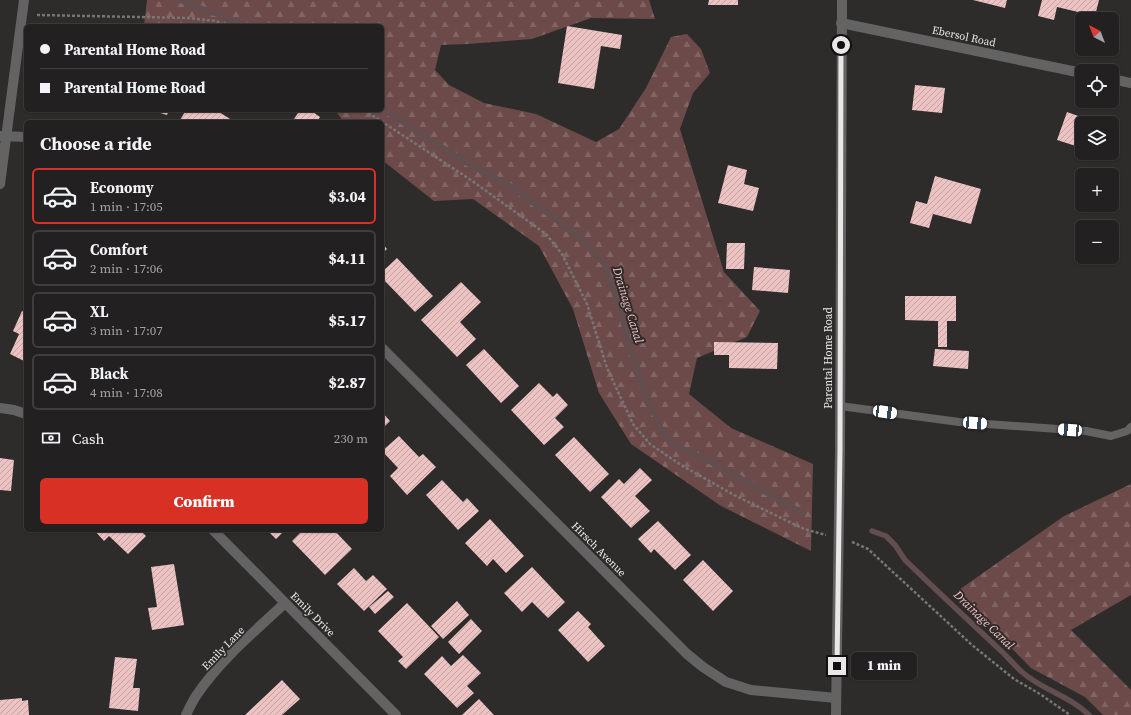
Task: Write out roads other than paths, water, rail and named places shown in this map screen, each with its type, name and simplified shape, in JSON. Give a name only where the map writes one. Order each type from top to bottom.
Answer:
[{"type":"street","points":[[0,184],[3,136],[24,0]]},
{"type":"street","name":"Parental Home Road","points":[[836,715],[839,538],[842,0]]},
{"type":"street","name":"Ebersol Road","points":[[841,23],[1075,71]]},
{"type":"street","points":[[1119,80],[1131,83]]},
{"type":"street","points":[[3,136],[24,136]]},
{"type":"street","name":"Hirsch Avenue","points":[[384,350],[687,654],[703,667],[726,682],[750,690],[836,698]]},
{"type":"street","points":[[0,408],[24,413]]},
{"type":"street","name":"Emily Drive","points":[[215,532],[396,715]]},
{"type":"street","name":"Emily Lane","points":[[186,715],[196,696],[213,673],[284,603]]},
{"type":"lane","points":[[840,406],[959,422],[1086,431],[1111,436],[1127,431],[1131,427]]},
{"type":"waterway","name":"Drainage Canal","points":[[179,0],[244,24]]},
{"type":"waterway","name":"Drainage Canal","points":[[384,110],[472,166],[512,187],[581,238],[605,265],[645,392],[661,429],[673,444],[715,464],[803,513]]},
{"type":"waterway","name":"Drainage Canal","points":[[872,531],[886,536],[895,545],[905,560],[1022,672],[1038,684],[1081,708],[1089,715]]}]
